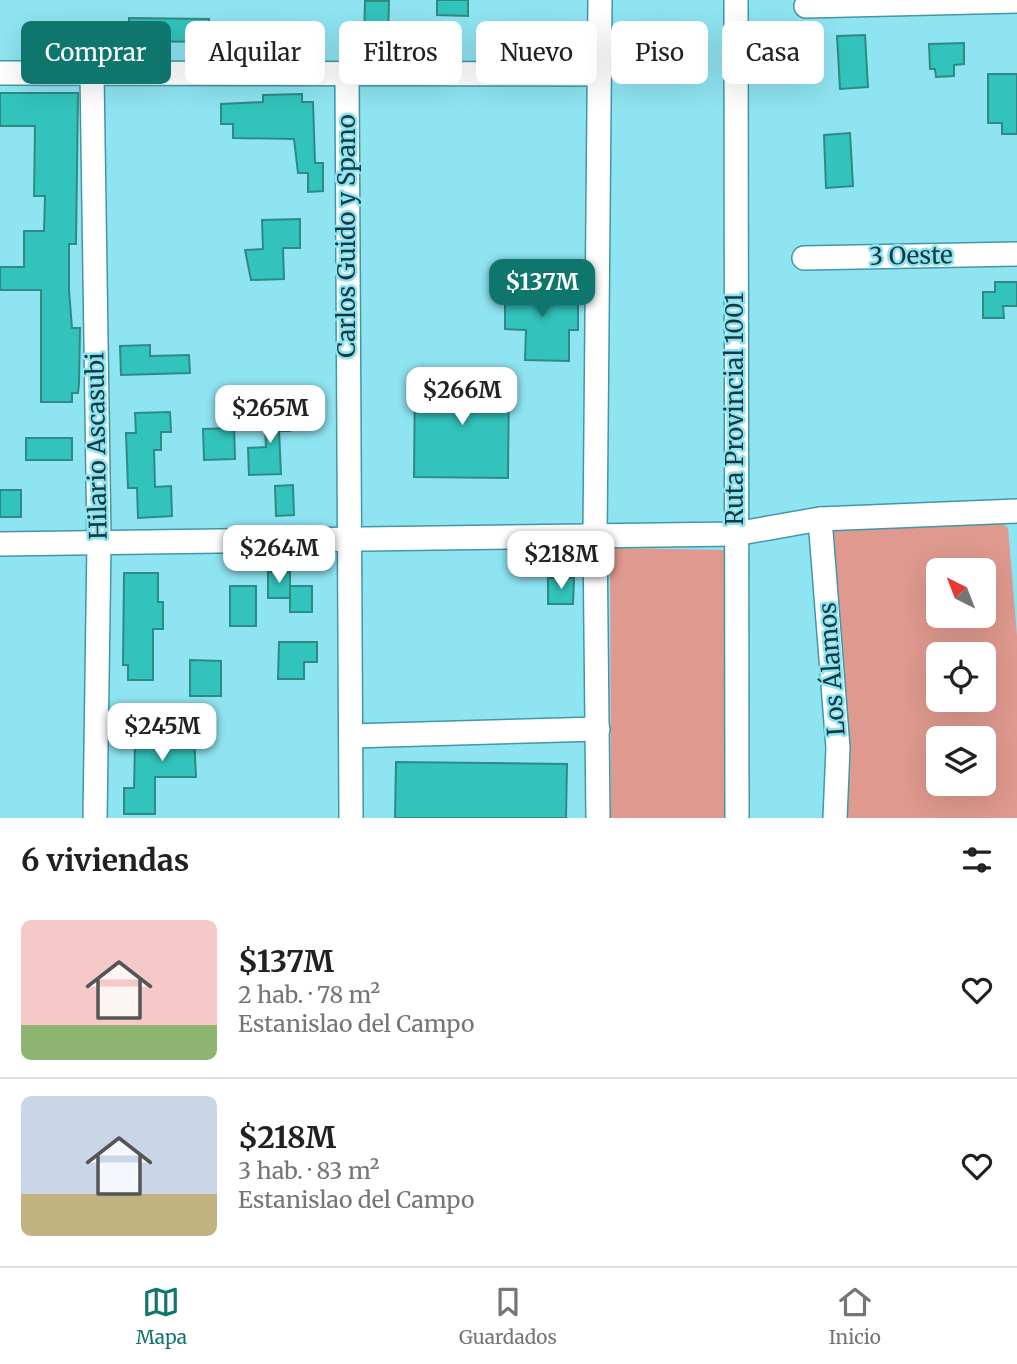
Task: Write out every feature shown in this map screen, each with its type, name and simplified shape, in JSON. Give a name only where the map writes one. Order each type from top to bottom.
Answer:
[{"type":"street","points":[[598,818],[594,536],[600,0]]},
{"type":"street","name":"Ruta Provincial 1001","points":[[736,0],[737,818]]},
{"type":"street","points":[[806,6],[1017,1]]},
{"type":"street","points":[[0,73],[21,73]]},
{"type":"street","points":[[171,73],[339,74]]},
{"type":"street","points":[[462,74],[600,74]]},
{"type":"street","name":"Hilario Ascasubi","points":[[92,84],[99,543],[95,818]]},
{"type":"street","name":"Carlos Guido y Spano","points":[[347,84],[351,818]]},
{"type":"street","name":"3 Oeste","points":[[804,258],[1017,254]]},
{"type":"street","points":[[0,544],[735,534],[820,519],[1016,516]]},
{"type":"street","name":"Los Álamos","points":[[820,519],[838,748],[835,818]]},
{"type":"street","points":[[351,736],[598,729]]},
{"type":"shaded area","points":[[994,517],[1008,528],[1017,636],[1017,818],[846,818],[826,538],[840,521]]},
{"type":"shaded area","points":[[610,548],[726,550],[724,818],[611,818]]},
{"type":"building","points":[[437,0],[468,0],[468,16],[437,15]]},
{"type":"building","points":[[365,1],[389,1],[388,21],[364,21]]},
{"type":"building","points":[[129,18],[209,19],[185,21],[185,42],[171,42],[171,21],[129,21]]},
{"type":"building","points":[[865,35],[868,87],[840,89],[837,36]]},
{"type":"building","points":[[964,43],[964,64],[954,65],[954,76],[936,77],[935,69],[930,69],[929,44]]},
{"type":"building","points":[[988,74],[1017,74],[1017,134],[1002,134],[1002,123],[988,123]]},
{"type":"building","points":[[0,93],[78,93],[76,244],[69,244],[69,290],[72,328],[80,328],[79,384],[78,393],[72,393],[72,402],[41,402],[41,290],[0,290],[0,267],[24,267],[24,231],[44,231],[45,196],[34,196],[35,126],[0,126]]},
{"type":"building","points":[[302,94],[302,102],[313,102],[315,163],[323,163],[323,191],[308,192],[308,173],[298,173],[294,139],[233,138],[233,124],[221,124],[221,104],[263,102],[263,95]]},
{"type":"building","points":[[850,133],[853,186],[826,188],[824,135]]},
{"type":"building","points":[[300,219],[300,248],[283,248],[284,279],[251,280],[245,250],[263,249],[262,220]]},
{"type":"building","points":[[995,282],[1017,282],[1017,306],[1003,306],[1004,318],[983,318],[983,292],[995,292]]},
{"type":"building","points":[[505,283],[569,284],[568,304],[578,304],[578,330],[569,330],[569,361],[525,360],[526,330],[505,329]]},
{"type":"building","points":[[150,345],[150,356],[189,355],[190,373],[121,375],[120,346]]},
{"type":"building","points":[[415,376],[509,377],[508,478],[414,477]]},
{"type":"building","points":[[264,410],[289,410],[290,431],[279,431],[281,474],[249,475],[248,448],[266,447]]},
{"type":"building","points":[[170,412],[171,432],[161,432],[161,450],[154,450],[155,487],[171,486],[172,516],[138,518],[137,488],[128,488],[126,433],[136,433],[135,413]]},
{"type":"building","points":[[234,428],[235,459],[204,460],[203,429]]},
{"type":"building","points":[[26,438],[72,438],[72,460],[26,460]]},
{"type":"building","points":[[293,485],[294,515],[276,516],[275,486]]},
{"type":"building","points":[[0,490],[21,490],[21,517],[0,517]]},
{"type":"building","points":[[268,572],[290,572],[290,598],[268,598]]},
{"type":"building","points":[[124,573],[158,573],[158,602],[163,602],[163,629],[153,629],[153,680],[128,680],[128,665],[123,665]]},
{"type":"building","points":[[548,578],[574,578],[573,604],[548,604]]},
{"type":"building","points":[[230,586],[256,586],[256,626],[230,626]]},
{"type":"building","points":[[290,586],[312,586],[312,612],[290,612]]},
{"type":"building","points":[[279,642],[317,642],[317,662],[304,662],[304,679],[278,679]]},
{"type":"building","points":[[190,660],[221,661],[221,696],[190,696]]},
{"type":"building","points":[[162,714],[193,714],[196,777],[155,777],[155,814],[124,814],[124,788],[134,788],[135,744],[162,744]]},
{"type":"building","points":[[396,762],[567,764],[566,818],[395,818]]}]
